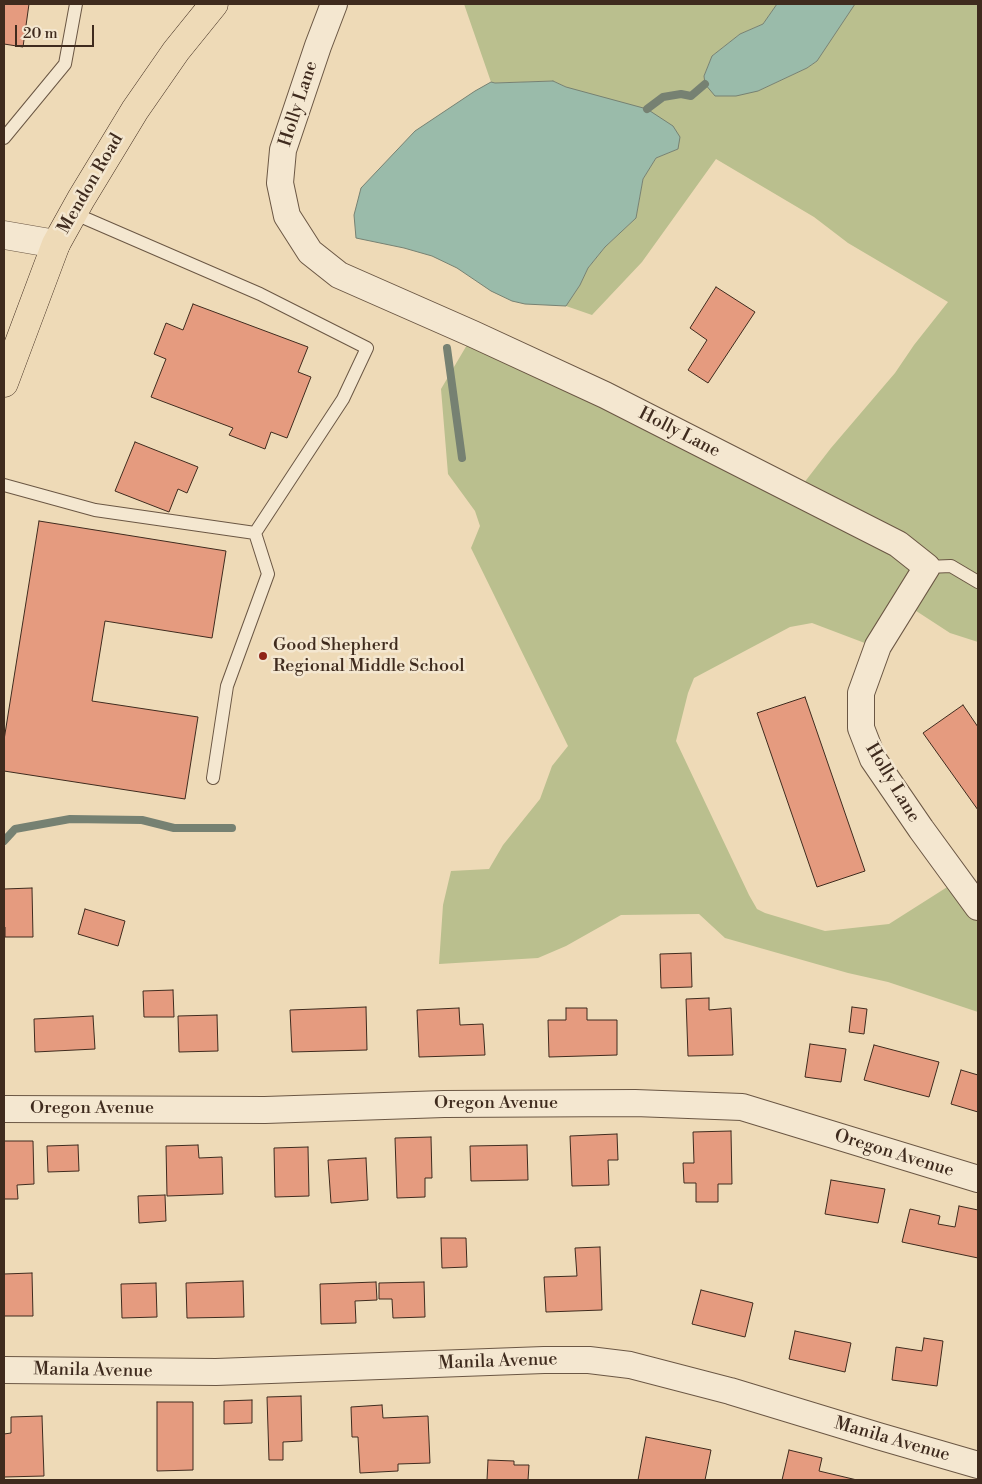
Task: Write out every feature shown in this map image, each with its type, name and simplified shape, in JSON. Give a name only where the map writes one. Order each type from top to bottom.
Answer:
[{"type":"main road","name":"Mendon Road","points":[[4,383],[56,244],[73,213],[135,110],[176,52],[214,4]]},
{"type":"street","name":"Holly Lane","points":[[334,4],[283,150],[280,183],[287,216],[310,252],[339,275],[605,395],[898,544],[927,567],[878,646],[861,693],[861,728],[873,759],[921,830],[978,907]]},
{"type":"street","points":[[4,235],[56,244]]},
{"type":"street","name":"Oregon Avenue","points":[[4,1109],[265,1110],[444,1104],[634,1103],[742,1107],[978,1179]]},
{"type":"street","name":"Manila Avenue","points":[[4,1370],[216,1372],[589,1360],[630,1365],[730,1391],[978,1465]]},
{"type":"lane","points":[[4,138],[65,64],[76,4]]},
{"type":"lane","points":[[73,213],[260,294],[367,348],[343,399],[255,533]]},
{"type":"lane","points":[[4,486],[95,510],[255,533]]},
{"type":"lane","points":[[213,778],[227,686],[268,574],[255,533]]},
{"type":"lane","points":[[927,567],[952,566],[978,582]]},
{"type":"green space","points":[[464,4],[777,4],[763,24],[740,34],[712,56],[704,76],[705,84],[758,91],[807,68],[817,61],[855,4],[978,4],[978,642],[950,633],[907,605],[870,645],[812,623],[790,627],[694,678],[688,693],[676,741],[757,909],[825,931],[889,924],[952,884],[978,905],[978,1012],[888,982],[848,973],[725,938],[699,914],[621,915],[566,946],[538,958],[439,964],[443,905],[451,871],[489,869],[503,845],[540,799],[552,766],[568,746],[471,548],[480,526],[475,511],[448,474],[441,389],[474,333],[800,488],[831,448],[895,373],[914,345],[948,302],[848,243],[814,217],[716,159],[642,262],[592,315],[566,306],[580,285],[588,268],[605,247],[636,218],[643,179],[656,158],[678,149],[553,81],[491,82]]},
{"type":"shaded area","points":[[777,4],[855,4],[817,61],[807,68],[758,91],[736,96],[715,96],[705,84],[704,76],[712,56],[740,34],[763,24]]},
{"type":"shaded area","points":[[553,81],[566,87],[647,109],[673,126],[680,137],[678,149],[656,158],[643,179],[636,218],[605,247],[588,268],[580,285],[566,306],[525,304],[512,301],[491,291],[457,268],[432,256],[356,238],[354,215],[361,188],[415,131],[491,82]]},
{"type":"building","points":[[4,4],[29,4],[23,47],[4,44]]},
{"type":"building","points":[[716,287],[755,312],[708,383],[688,370],[707,340],[690,328]]},
{"type":"building","points":[[193,304],[308,347],[298,372],[311,377],[287,438],[271,432],[265,449],[229,435],[233,428],[151,397],[166,359],[154,354],[166,323],[183,330]]},
{"type":"building","points":[[135,442],[198,467],[187,493],[178,489],[169,512],[115,491]]},
{"type":"building","points":[[39,521],[226,551],[212,638],[105,621],[92,701],[198,717],[185,799],[4,771],[4,740]]},
{"type":"building","points":[[805,697],[865,871],[817,887],[757,713]]},
{"type":"building","points":[[963,705],[978,727],[978,810],[923,733]]},
{"type":"building","points":[[32,888],[33,937],[5,937],[4,889]]},
{"type":"building","points":[[85,909],[125,921],[118,946],[78,934]]},
{"type":"building","points":[[691,953],[692,987],[661,988],[660,954]]},
{"type":"building","points":[[173,990],[174,1017],[144,1017],[143,991]]},
{"type":"building","points":[[709,998],[709,1010],[731,1008],[733,1055],[688,1056],[686,999]]},
{"type":"building","points":[[366,1007],[367,1050],[292,1052],[290,1010]]},
{"type":"building","points":[[852,1007],[867,1009],[864,1034],[849,1032]]},
{"type":"building","points":[[459,1008],[460,1025],[483,1024],[485,1055],[419,1057],[417,1010]]},
{"type":"building","points":[[566,1008],[587,1008],[587,1020],[617,1020],[617,1055],[549,1057],[548,1020],[566,1020]]},
{"type":"building","points":[[217,1015],[218,1051],[179,1052],[178,1016]]},
{"type":"building","points":[[93,1016],[95,1049],[35,1052],[34,1019]]},
{"type":"building","points":[[810,1044],[846,1049],[841,1082],[805,1077]]},
{"type":"building","points":[[874,1045],[939,1062],[929,1097],[864,1080]]},
{"type":"building","points":[[961,1070],[978,1075],[978,1112],[951,1104]]},
{"type":"building","points":[[731,1131],[732,1184],[718,1184],[718,1202],[696,1202],[696,1183],[684,1183],[683,1163],[694,1163],[693,1132]]},
{"type":"building","points":[[617,1134],[618,1160],[608,1160],[609,1185],[572,1186],[570,1136]]},
{"type":"building","points":[[431,1137],[432,1178],[425,1178],[425,1197],[397,1198],[395,1138]]},
{"type":"building","points":[[4,1141],[33,1141],[34,1184],[17,1185],[18,1199],[4,1199]]},
{"type":"building","points":[[78,1145],[79,1171],[48,1172],[47,1146]]},
{"type":"building","points":[[198,1145],[199,1158],[222,1157],[223,1194],[167,1196],[166,1146]]},
{"type":"building","points":[[527,1145],[528,1180],[471,1181],[470,1146]]},
{"type":"building","points":[[308,1147],[309,1196],[275,1197],[274,1148]]},
{"type":"building","points":[[366,1158],[368,1200],[331,1203],[328,1160]]},
{"type":"building","points":[[831,1180],[885,1189],[878,1223],[825,1214]]},
{"type":"building","points":[[165,1195],[166,1221],[139,1223],[138,1196]]},
{"type":"building","points":[[959,1206],[978,1210],[978,1258],[902,1242],[910,1209],[940,1216],[938,1224],[955,1227]]},
{"type":"building","points":[[441,1238],[466,1238],[467,1267],[442,1268]]},
{"type":"building","points":[[600,1247],[602,1310],[546,1312],[544,1277],[577,1276],[575,1248]]},
{"type":"building","points":[[32,1273],[33,1316],[4,1316],[4,1274]]},
{"type":"building","points":[[243,1281],[244,1317],[187,1318],[186,1283]]},
{"type":"building","points":[[376,1282],[377,1300],[355,1301],[356,1323],[321,1324],[320,1284]]},
{"type":"building","points":[[424,1282],[425,1317],[393,1318],[392,1299],[379,1299],[379,1283]]},
{"type":"building","points":[[156,1283],[157,1317],[122,1318],[121,1284]]},
{"type":"building","points":[[701,1290],[753,1303],[745,1337],[692,1324]]},
{"type":"building","points":[[795,1331],[851,1343],[845,1372],[789,1359]]},
{"type":"building","points":[[924,1338],[943,1341],[937,1386],[892,1380],[896,1347],[922,1351]]},
{"type":"building","points":[[301,1396],[302,1441],[283,1442],[283,1460],[269,1460],[267,1397]]},
{"type":"building","points":[[252,1400],[252,1423],[224,1424],[224,1401]]},
{"type":"building","points":[[157,1402],[193,1402],[193,1470],[157,1471]]},
{"type":"building","points":[[382,1405],[383,1418],[428,1416],[430,1463],[398,1464],[398,1471],[360,1473],[358,1437],[352,1437],[351,1407]]},
{"type":"building","points":[[42,1416],[44,1476],[4,1477],[4,1434],[11,1433],[11,1417]]},
{"type":"building","points":[[646,1437],[711,1450],[705,1480],[638,1480]]},
{"type":"building","points":[[789,1450],[822,1458],[819,1471],[857,1480],[782,1480]]},
{"type":"building","points":[[488,1460],[514,1461],[514,1465],[529,1465],[528,1480],[487,1480]]},
{"type":"waterway","points":[[647,109],[663,97],[681,94],[691,96],[705,84]]},
{"type":"waterway","points":[[447,348],[462,458]]},
{"type":"waterway","points":[[4,841],[15,829],[70,819],[142,820],[174,828],[232,828]]},
{"type":"place","name":"Good Shepherd Regional Middle School","points":[[263,656]]}]
